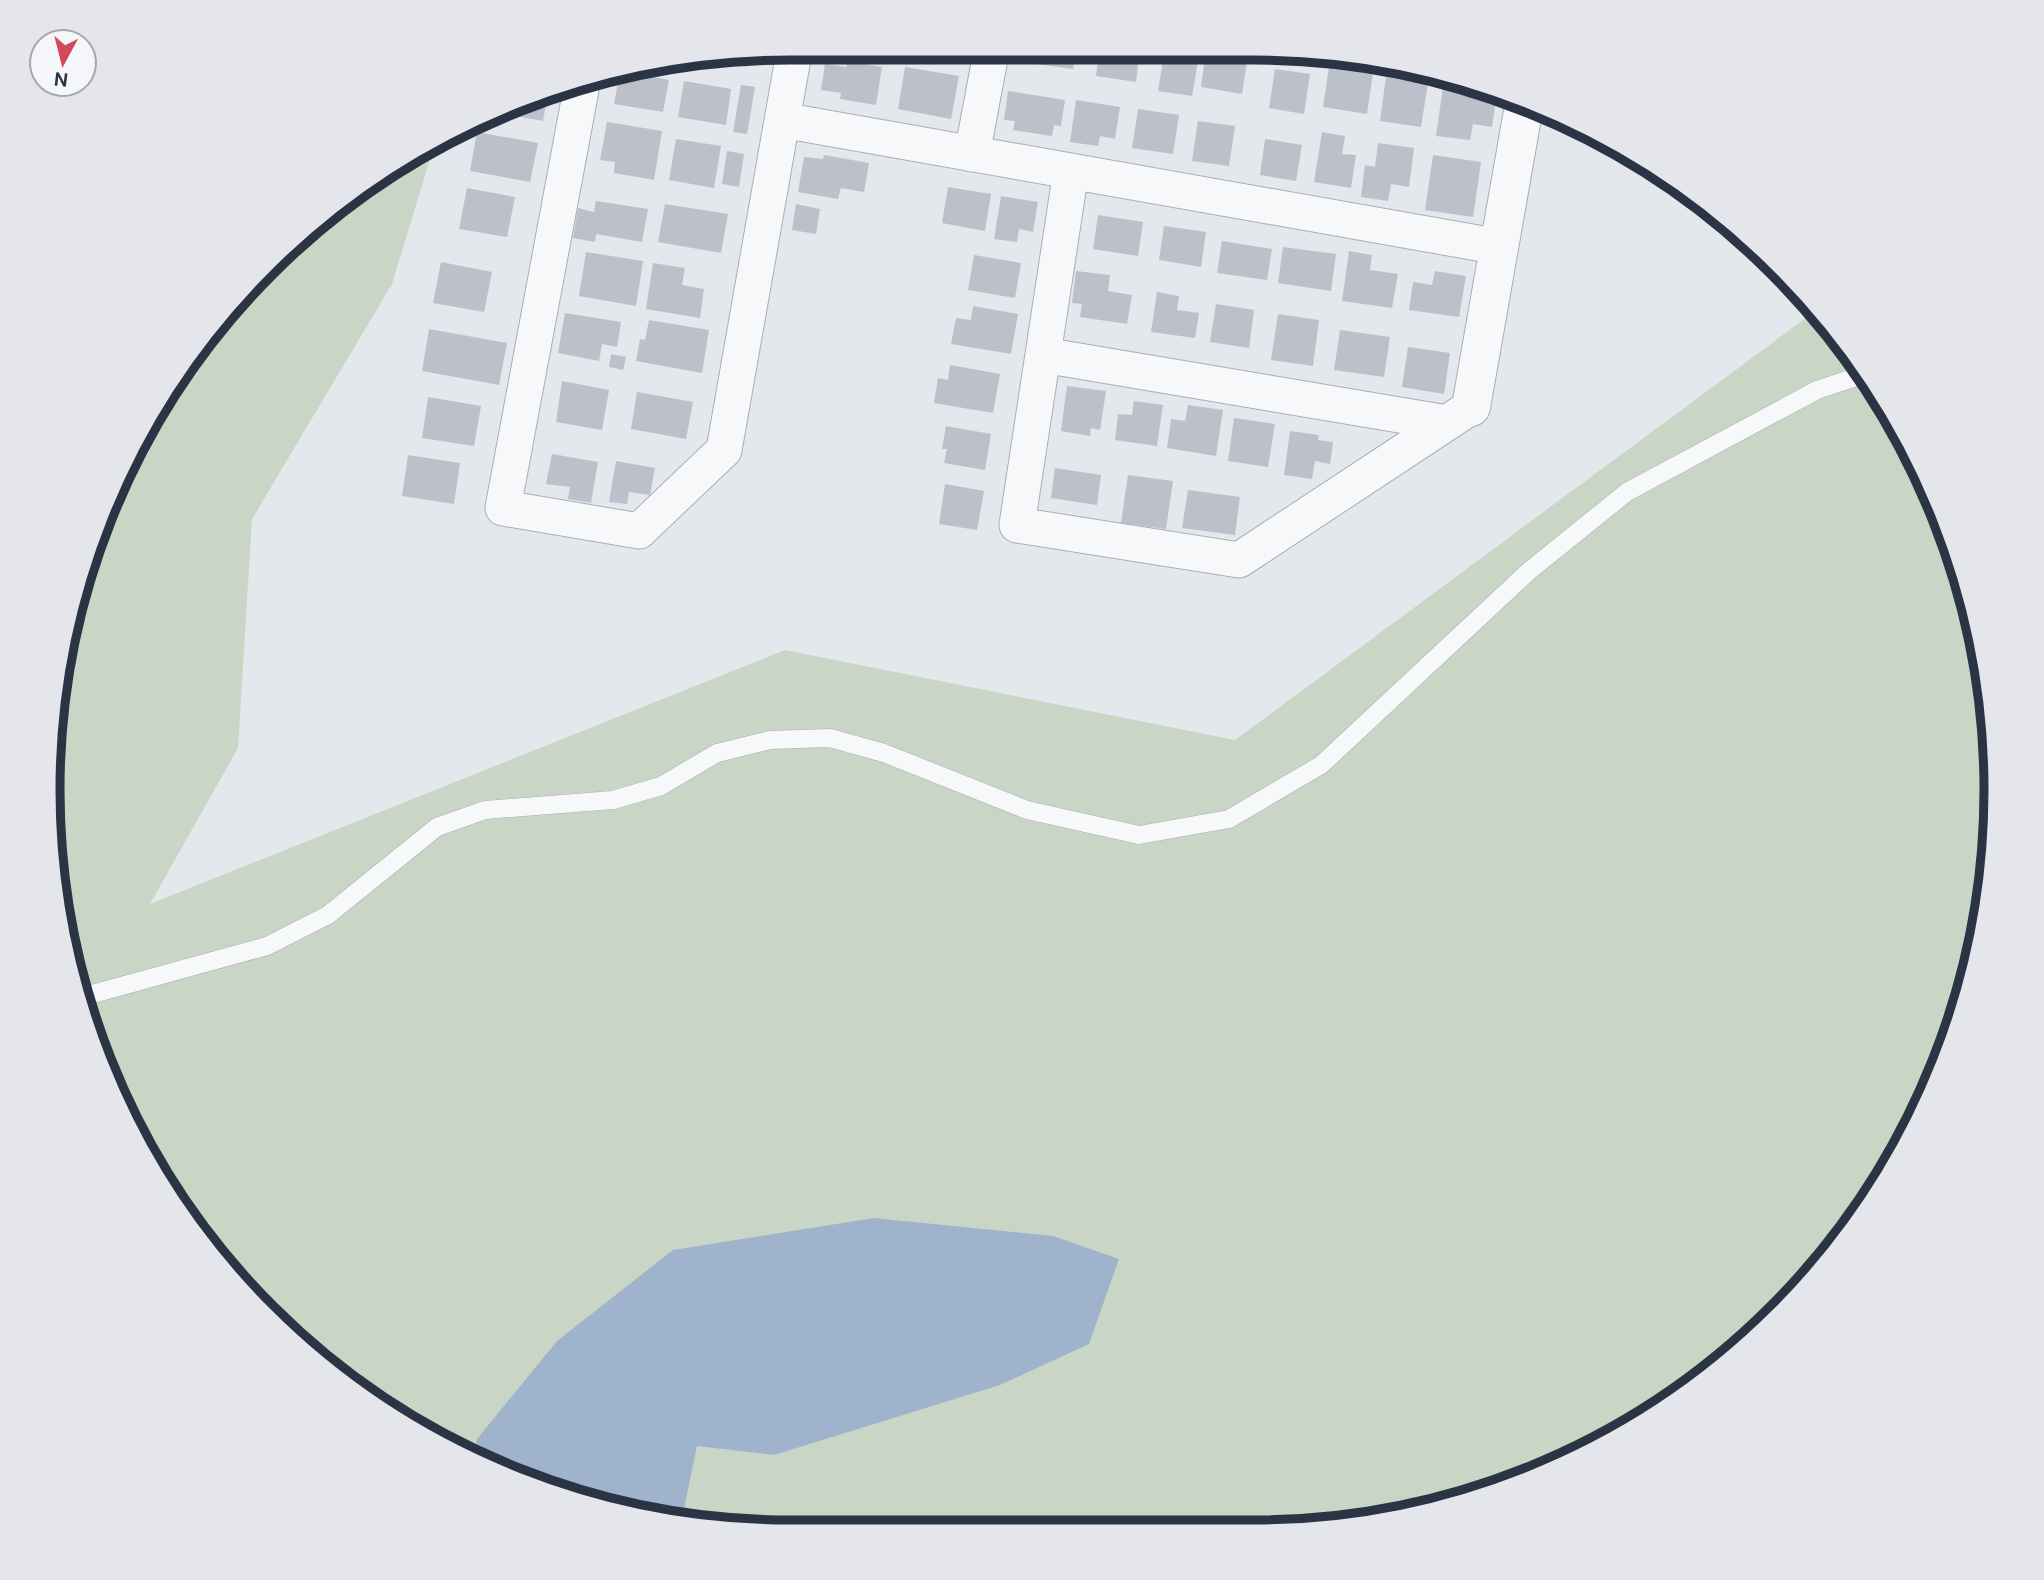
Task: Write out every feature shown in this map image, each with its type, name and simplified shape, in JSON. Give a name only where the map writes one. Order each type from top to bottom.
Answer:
[{"type":"street","points":[[581,90],[503,509],[639,531],[724,450],[793,60]]},
{"type":"street","points":[[972,153],[990,60]]},
{"type":"street","points":[[1071,171],[1017,525],[1239,560],[1459,415],[1500,247],[1523,111]]},
{"type":"street","points":[[782,120],[1500,247]]},
{"type":"street","points":[[1043,355],[1459,415]]},
{"type":"lane","points":[[89,995],[267,946],[328,915],[437,828],[485,810],[613,800],[661,786],[717,753],[770,740],[830,738],[884,753],[1027,810],[1139,835],[1229,819],[1321,765],[1529,571],[1627,492],[1817,390],[1856,377]]},
{"type":"green space","points":[[432,154],[392,284],[252,519],[238,748],[150,904],[785,650],[1235,740],[1809,315],[1834,345],[1887,425],[1929,510],[1946,555],[1960,601],[1978,695],[1983,742],[1983,838],[1978,885],[1960,979],[1929,1070],[1909,1113],[1887,1155],[1834,1235],[1771,1307],[1736,1339],[1699,1370],[1619,1423],[1534,1465],[1489,1482],[1397,1506],[1302,1519],[790,1520],[742,1519],[647,1506],[601,1496],[510,1465],[425,1423],[345,1370],[273,1307],[210,1235],[157,1155],[115,1070],[98,1025],[74,933],[61,838],[61,742],[66,695],[84,601],[115,510],[157,425],[210,345],[273,273],[345,210]]},
{"type":"water","points":[[874,1218],[1053,1236],[1119,1259],[1089,1344],[1000,1385],[774,1455],[697,1446],[683,1512],[601,1496],[555,1482],[476,1449],[477,1439],[557,1341],[673,1250]]},
{"type":"building","points":[[1029,60],[1074,60],[1073,69],[1029,63]]},
{"type":"building","points":[[1098,60],[1139,60],[1136,82],[1096,76]]},
{"type":"building","points":[[1163,60],[1198,60],[1192,96],[1158,91]]},
{"type":"building","points":[[1205,60],[1247,60],[1242,94],[1201,87]]},
{"type":"building","points":[[749,61],[748,67],[725,63]]},
{"type":"building","points":[[847,61],[882,67],[876,105],[840,99],[841,93],[821,90],[825,64],[846,67]]},
{"type":"building","points":[[905,67],[959,76],[951,119],[898,109]]},
{"type":"building","points":[[1329,67],[1373,73],[1367,114],[1323,107]]},
{"type":"building","points":[[1275,69],[1310,74],[1304,114],[1269,108]]},
{"type":"building","points":[[642,75],[669,80],[663,112],[614,104],[618,80]]},
{"type":"building","points":[[1386,77],[1428,83],[1421,127],[1380,121]]},
{"type":"building","points":[[684,81],[731,89],[726,125],[678,117]]},
{"type":"building","points":[[741,85],[755,87],[747,134],[733,132]]},
{"type":"building","points":[[1443,87],[1477,94],[1477,98],[1496,101],[1492,127],[1473,124],[1470,140],[1436,136]]},
{"type":"building","points":[[1008,91],[1065,100],[1061,126],[1054,125],[1052,136],[1013,130],[1015,121],[1004,120]]},
{"type":"building","points":[[1076,100],[1120,107],[1115,139],[1100,136],[1098,146],[1070,142]]},
{"type":"building","points":[[547,101],[543,121],[510,115]]},
{"type":"building","points":[[1138,109],[1179,115],[1173,154],[1132,148]]},
{"type":"building","points":[[1198,121],[1235,126],[1229,166],[1192,161]]},
{"type":"building","points":[[607,122],[662,131],[654,180],[614,173],[615,162],[600,160]]},
{"type":"building","points":[[477,132],[538,143],[530,182],[470,171]]},
{"type":"building","points":[[1322,132],[1345,136],[1342,154],[1356,155],[1351,188],[1314,182]]},
{"type":"building","points":[[676,139],[721,146],[714,188],[669,180]]},
{"type":"building","points":[[1265,139],[1302,145],[1296,181],[1260,175]]},
{"type":"building","points":[[1378,143],[1414,148],[1409,187],[1391,184],[1388,201],[1361,197],[1365,165],[1375,167]]},
{"type":"building","points":[[727,151],[744,154],[739,187],[722,184]]},
{"type":"building","points":[[824,155],[869,163],[864,192],[841,188],[838,199],[798,192],[804,157],[823,159]]},
{"type":"building","points":[[1433,155],[1481,162],[1473,217],[1425,210]]},
{"type":"building","points":[[948,187],[991,194],[985,231],[942,223]]},
{"type":"building","points":[[467,188],[515,197],[507,237],[459,229]]},
{"type":"building","points":[[1001,196],[1038,202],[1033,232],[1019,229],[1017,242],[994,239]]},
{"type":"building","points":[[596,201],[648,209],[642,242],[596,234],[595,242],[573,238],[578,208],[594,212]]},
{"type":"building","points":[[665,204],[728,214],[721,253],[658,242]]},
{"type":"building","points":[[796,204],[820,209],[816,234],[792,230]]},
{"type":"building","points":[[1098,215],[1143,222],[1138,256],[1093,249]]},
{"type":"building","points":[[1164,226],[1206,232],[1201,267],[1159,260]]},
{"type":"building","points":[[1222,241],[1272,249],[1267,280],[1217,273]]},
{"type":"building","points":[[1283,247],[1336,254],[1331,291],[1278,283]]},
{"type":"building","points":[[1349,251],[1372,255],[1370,270],[1398,274],[1392,308],[1342,301]]},
{"type":"building","points":[[586,252],[643,261],[636,306],[579,296]]},
{"type":"building","points":[[974,255],[1021,263],[1015,298],[968,290]]},
{"type":"building","points":[[441,262],[492,272],[484,312],[433,303]]},
{"type":"building","points":[[653,263],[685,268],[682,285],[704,289],[700,318],[646,309]]},
{"type":"building","points":[[1076,271],[1110,275],[1108,291],[1132,295],[1127,324],[1080,317],[1082,304],[1072,303]]},
{"type":"building","points":[[1435,271],[1466,276],[1459,317],[1409,310],[1413,282],[1432,285]]},
{"type":"building","points":[[1157,292],[1179,296],[1177,310],[1199,313],[1195,338],[1151,332]]},
{"type":"building","points":[[1216,304],[1254,310],[1249,348],[1210,342]]},
{"type":"building","points":[[973,306],[1018,314],[1011,354],[951,344],[956,318],[971,320]]},
{"type":"building","points":[[565,313],[621,322],[617,347],[602,344],[599,361],[558,353]]},
{"type":"building","points":[[1278,314],[1319,320],[1313,366],[1271,360]]},
{"type":"building","points":[[649,320],[709,330],[702,373],[636,361],[640,339],[645,340]]},
{"type":"building","points":[[429,329],[507,343],[499,385],[422,371]]},
{"type":"building","points":[[1340,330],[1390,337],[1384,377],[1334,370]]},
{"type":"building","points":[[1408,347],[1450,353],[1444,394],[1402,387]]},
{"type":"building","points":[[611,354],[626,357],[623,370],[609,367]]},
{"type":"building","points":[[950,365],[1000,374],[993,413],[934,403],[938,378],[948,380]]},
{"type":"building","points":[[562,381],[609,390],[602,430],[556,422]]},
{"type":"building","points":[[1067,386],[1106,391],[1100,430],[1091,428],[1090,436],[1061,431]]},
{"type":"building","points":[[637,392],[693,402],[686,439],[631,429]]},
{"type":"building","points":[[428,397],[481,406],[474,446],[422,438]]},
{"type":"building","points":[[1134,401],[1163,405],[1157,446],[1115,440],[1118,414],[1132,415]]},
{"type":"building","points":[[1188,405],[1223,410],[1216,456],[1167,448],[1171,419],[1185,421]]},
{"type":"building","points":[[1234,418],[1275,424],[1268,467],[1228,461]]},
{"type":"building","points":[[946,426],[991,434],[985,470],[944,463],[947,449],[942,449]]},
{"type":"building","points":[[1290,431],[1319,435],[1318,440],[1333,442],[1330,464],[1315,461],[1312,479],[1284,475]]},
{"type":"building","points":[[552,454],[598,462],[591,503],[568,499],[570,487],[546,484]]},
{"type":"building","points":[[408,455],[460,463],[454,504],[402,496]]},
{"type":"building","points":[[616,461],[655,468],[650,495],[629,492],[627,504],[609,502]]},
{"type":"building","points":[[1055,468],[1101,475],[1097,505],[1051,498]]},
{"type":"building","points":[[1128,475],[1173,481],[1166,529],[1121,523]]},
{"type":"building","points":[[945,484],[984,491],[977,530],[939,524]]},
{"type":"building","points":[[1188,490],[1240,497],[1235,535],[1182,528]]}]
